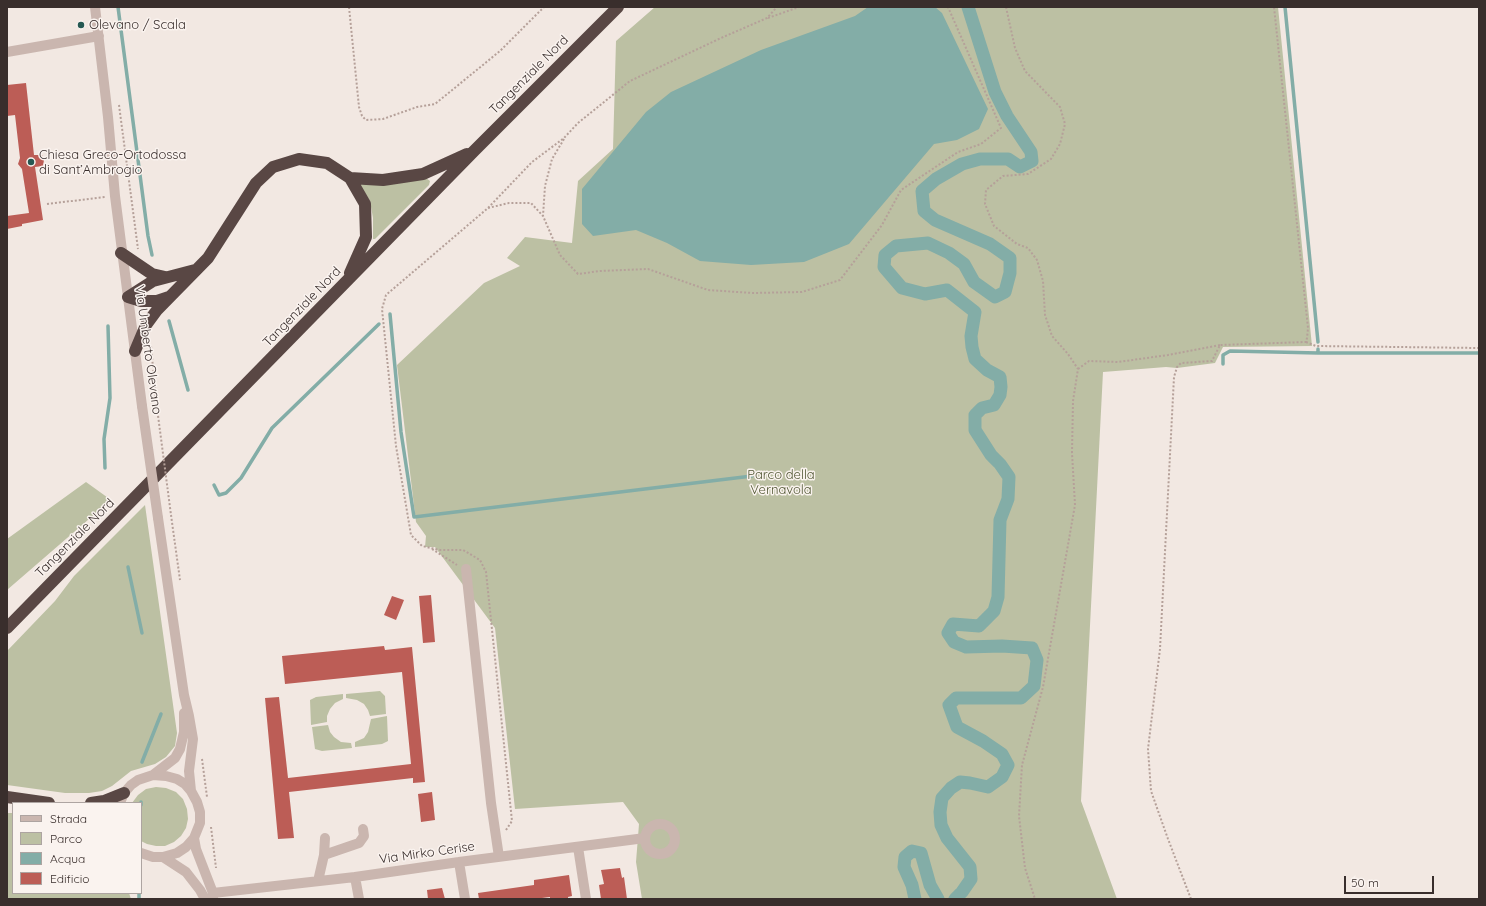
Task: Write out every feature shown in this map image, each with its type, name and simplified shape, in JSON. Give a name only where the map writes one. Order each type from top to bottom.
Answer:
[{"type":"highway","name":"Tangenziale Nord","points":[[7,628],[474,151],[618,7]]},
{"type":"highway","points":[[350,178],[383,180],[423,174],[474,151]]},
{"type":"highway","points":[[135,351],[146,324],[170,296],[208,258],[256,183],[273,167],[299,159],[327,163],[350,178],[365,204],[366,237],[346,282]]},
{"type":"highway","points":[[121,253],[152,274],[170,278]]},
{"type":"highway","points":[[128,297],[153,281],[170,278],[196,269]]},
{"type":"highway","points":[[128,297],[141,301],[157,301],[170,296]]},
{"type":"highway","points":[[7,797],[42,802]]},
{"type":"highway","points":[[98,802],[122,798]]},
{"type":"street","name":"Via Umberto Olevano","points":[[95,7],[108,117],[121,253],[184,695],[193,740],[190,771],[191,790],[200,812],[200,823],[194,838],[186,847],[177,853],[163,857],[152,857],[142,853]]},
{"type":"street","points":[[7,52],[99,36]]},
{"type":"street","points":[[466,569],[491,803],[499,857]]},
{"type":"street","name":"Via Umberto Olevano","points":[[122,798],[131,785],[138,780],[153,775],[175,758],[180,749],[184,732],[184,695]]},
{"type":"street","points":[[153,775],[177,779],[191,790]]},
{"type":"street","points":[[324,855],[359,843],[364,836],[363,829]]},
{"type":"street","points":[[194,838],[211,897]]},
{"type":"street","points":[[318,881],[324,855],[325,838]]},
{"type":"street","name":"Via Mirko Cerise","points":[[211,897],[318,881],[645,838]]},
{"type":"street","points":[[578,847],[586,899]]},
{"type":"street","name":"Via Umberto Olevano","points":[[163,857],[186,872],[200,890],[211,897]]},
{"type":"street","points":[[459,862],[465,899]]},
{"type":"street","points":[[355,877],[359,899]]},
{"type":"path","points":[[349,7],[359,107],[362,116],[366,120],[383,119],[417,107],[435,104],[500,51],[544,7]]},
{"type":"path","points":[[767,18],[777,7]]},
{"type":"path","points":[[496,840],[503,835],[512,821],[486,572],[480,560],[463,550],[440,550],[422,546],[411,535],[396,446],[382,309],[386,295],[488,208],[532,162],[564,138],[578,123],[630,81],[721,38],[767,18],[799,7]]},
{"type":"path","points":[[488,208],[509,203],[531,203],[543,216],[560,255],[578,274],[600,271],[648,270],[708,290],[752,293],[802,292],[840,280],[882,225],[901,190],[958,152],[981,144],[1001,128],[948,7]]},
{"type":"path","points":[[1006,7],[1015,48],[1025,71],[1060,107],[1065,124],[1060,144],[1051,159],[1028,174],[1003,176],[986,190],[985,204],[994,226],[1017,244],[1028,248],[1037,260],[1043,281],[1045,315],[1052,336],[1068,354],[1078,369],[1073,402],[1072,453],[1075,505],[1042,687],[1022,765],[1019,816],[1025,868],[1035,899]]},
{"type":"path","points":[[1274,7],[1308,328],[1306,342]]},
{"type":"path","points":[[118,101],[138,249],[142,254]]},
{"type":"path","points":[[543,216],[545,186],[552,159],[564,138]]},
{"type":"path","points":[[48,204],[115,196]]},
{"type":"path","points":[[1078,369],[1089,361],[1118,362],[1168,355],[1220,345],[1306,342],[1316,346],[1479,348]]},
{"type":"path","points":[[1191,899],[1151,791],[1148,749],[1160,649],[1174,377],[1176,367],[1181,363],[1212,361],[1220,345]]},
{"type":"path","points":[[151,346],[156,400],[171,515]]},
{"type":"path","points":[[431,548],[436,553],[466,569]]},
{"type":"green space","name":"Parco della Vernavola","points":[[655,7],[1278,7],[1312,346],[1223,347],[1215,363],[1177,368],[1166,367],[1103,372],[1081,801],[1117,899],[642,899],[636,862],[639,824],[623,802],[515,809],[495,628],[435,547],[425,547],[426,536],[416,522],[397,365],[484,283],[520,266],[507,258],[525,237],[572,243],[578,181],[613,149],[616,41]]},
{"type":"green space","points":[[426,178],[430,181],[429,185],[375,239],[373,239],[373,218],[370,201],[358,182]]},
{"type":"green space","points":[[86,482],[111,500],[7,590],[7,539]]},
{"type":"green space","points":[[145,505],[177,733],[175,746],[166,757],[155,764],[131,771],[112,786],[102,791],[89,793],[65,793],[7,785],[7,651],[55,601],[74,576]]},
{"type":"green space","points":[[380,691],[385,696],[386,714],[370,716],[364,704],[357,700],[346,698],[346,694]]},
{"type":"green space","points":[[343,694],[343,699],[335,703],[330,709],[327,716],[327,722],[311,725],[310,700],[316,697]]},
{"type":"green space","points":[[387,716],[388,741],[382,744],[355,747],[355,742],[364,738],[368,732],[371,719]]},
{"type":"green space","points":[[328,725],[330,732],[334,737],[341,742],[351,743],[352,748],[322,751],[315,749],[312,727]]},
{"type":"green space","points":[[156,787],[166,788],[176,792],[183,799],[187,809],[188,819],[186,828],[181,836],[174,842],[165,846],[156,846],[142,842],[142,802],[133,802],[138,795],[146,789]]},
{"type":"green space","points":[[7,813],[12,813],[12,894],[129,894],[131,899],[7,899]]},
{"type":"water","points":[[868,7],[935,7],[942,13],[988,109],[979,129],[957,140],[934,144],[849,244],[804,262],[751,265],[700,261],[667,243],[636,230],[593,236],[582,224],[582,189],[646,112],[671,92],[761,50],[855,16]]},
{"type":"building","points":[[26,83],[34,155],[42,155],[44,160],[43,166],[35,167],[43,220],[22,224],[22,226],[7,229],[7,216],[29,213],[22,169],[18,164],[20,158],[15,115],[7,116],[7,85]]},
{"type":"building","points":[[431,595],[435,642],[423,643],[419,596]]},
{"type":"building","points":[[392,596],[404,600],[396,620],[384,615]]},
{"type":"building","points":[[384,646],[385,650],[412,647],[425,782],[413,783],[413,778],[289,792],[294,838],[278,839],[265,698],[279,697],[288,778],[411,764],[402,672],[285,684],[282,656]]},
{"type":"building","points":[[432,792],[435,820],[421,822],[418,794]]},
{"type":"building","points":[[620,868],[622,878],[624,877],[627,899],[601,899],[599,885],[604,884],[601,870]]},
{"type":"building","points":[[569,875],[572,896],[568,897],[568,899],[550,899],[550,897],[534,899],[479,899],[478,893],[534,885],[534,880]]},
{"type":"building","points":[[442,888],[445,899],[428,899],[427,890]]},
{"type":"waterway","points":[[118,7],[148,236],[152,255]]},
{"type":"waterway","points":[[955,899],[971,879],[970,867],[947,838],[941,825],[940,812],[942,798],[951,788],[960,782],[988,787],[1002,777],[1008,765],[1002,754],[983,741],[957,727],[949,705],[956,698],[1021,698],[1034,686],[1037,660],[1032,648],[1002,646],[966,647],[954,642],[948,633],[953,624],[979,626],[994,611],[998,597],[1000,520],[1008,499],[1009,477],[1000,464],[991,455],[975,430],[975,415],[982,408],[994,405],[1000,395],[1000,377],[987,370],[975,359],[971,336],[975,312],[947,290],[925,294],[902,288],[884,267],[885,255],[896,246],[928,243],[949,253],[964,264],[974,282],[995,297],[1005,292],[1010,273],[1010,258],[990,244],[935,220],[924,211],[922,191],[936,179],[962,164],[980,159],[1008,159],[1020,167],[1032,161],[1031,152],[1007,116],[995,92],[968,7]]},
{"type":"waterway","points":[[1285,7],[1318,342]]},
{"type":"waterway","points":[[390,314],[401,432],[414,517],[752,476]]},
{"type":"waterway","points":[[169,321],[188,390]]},
{"type":"waterway","points":[[214,485],[219,495],[226,493],[241,478],[272,428],[379,324]]},
{"type":"waterway","points":[[105,468],[104,439],[110,398],[108,326]]},
{"type":"waterway","points":[[1223,364],[1223,355],[1230,351],[1318,353],[1318,349]]},
{"type":"waterway","points":[[1318,353],[1479,353]]},
{"type":"waterway","points":[[128,567],[142,633]]},
{"type":"waterway","points":[[142,762],[161,714]]},
{"type":"waterway","points":[[915,899],[912,885],[904,867],[905,857],[912,851],[921,853],[930,885],[938,899]]},
{"type":"waterway","points":[[139,894],[139,899]]},
{"type":"place","name":"Olevano / Scala","points":[[81,25]]},
{"type":"place","name":"Chiesa Greco-Ortodossa di Sant’Ambrogio","points":[[31,162]]}]
